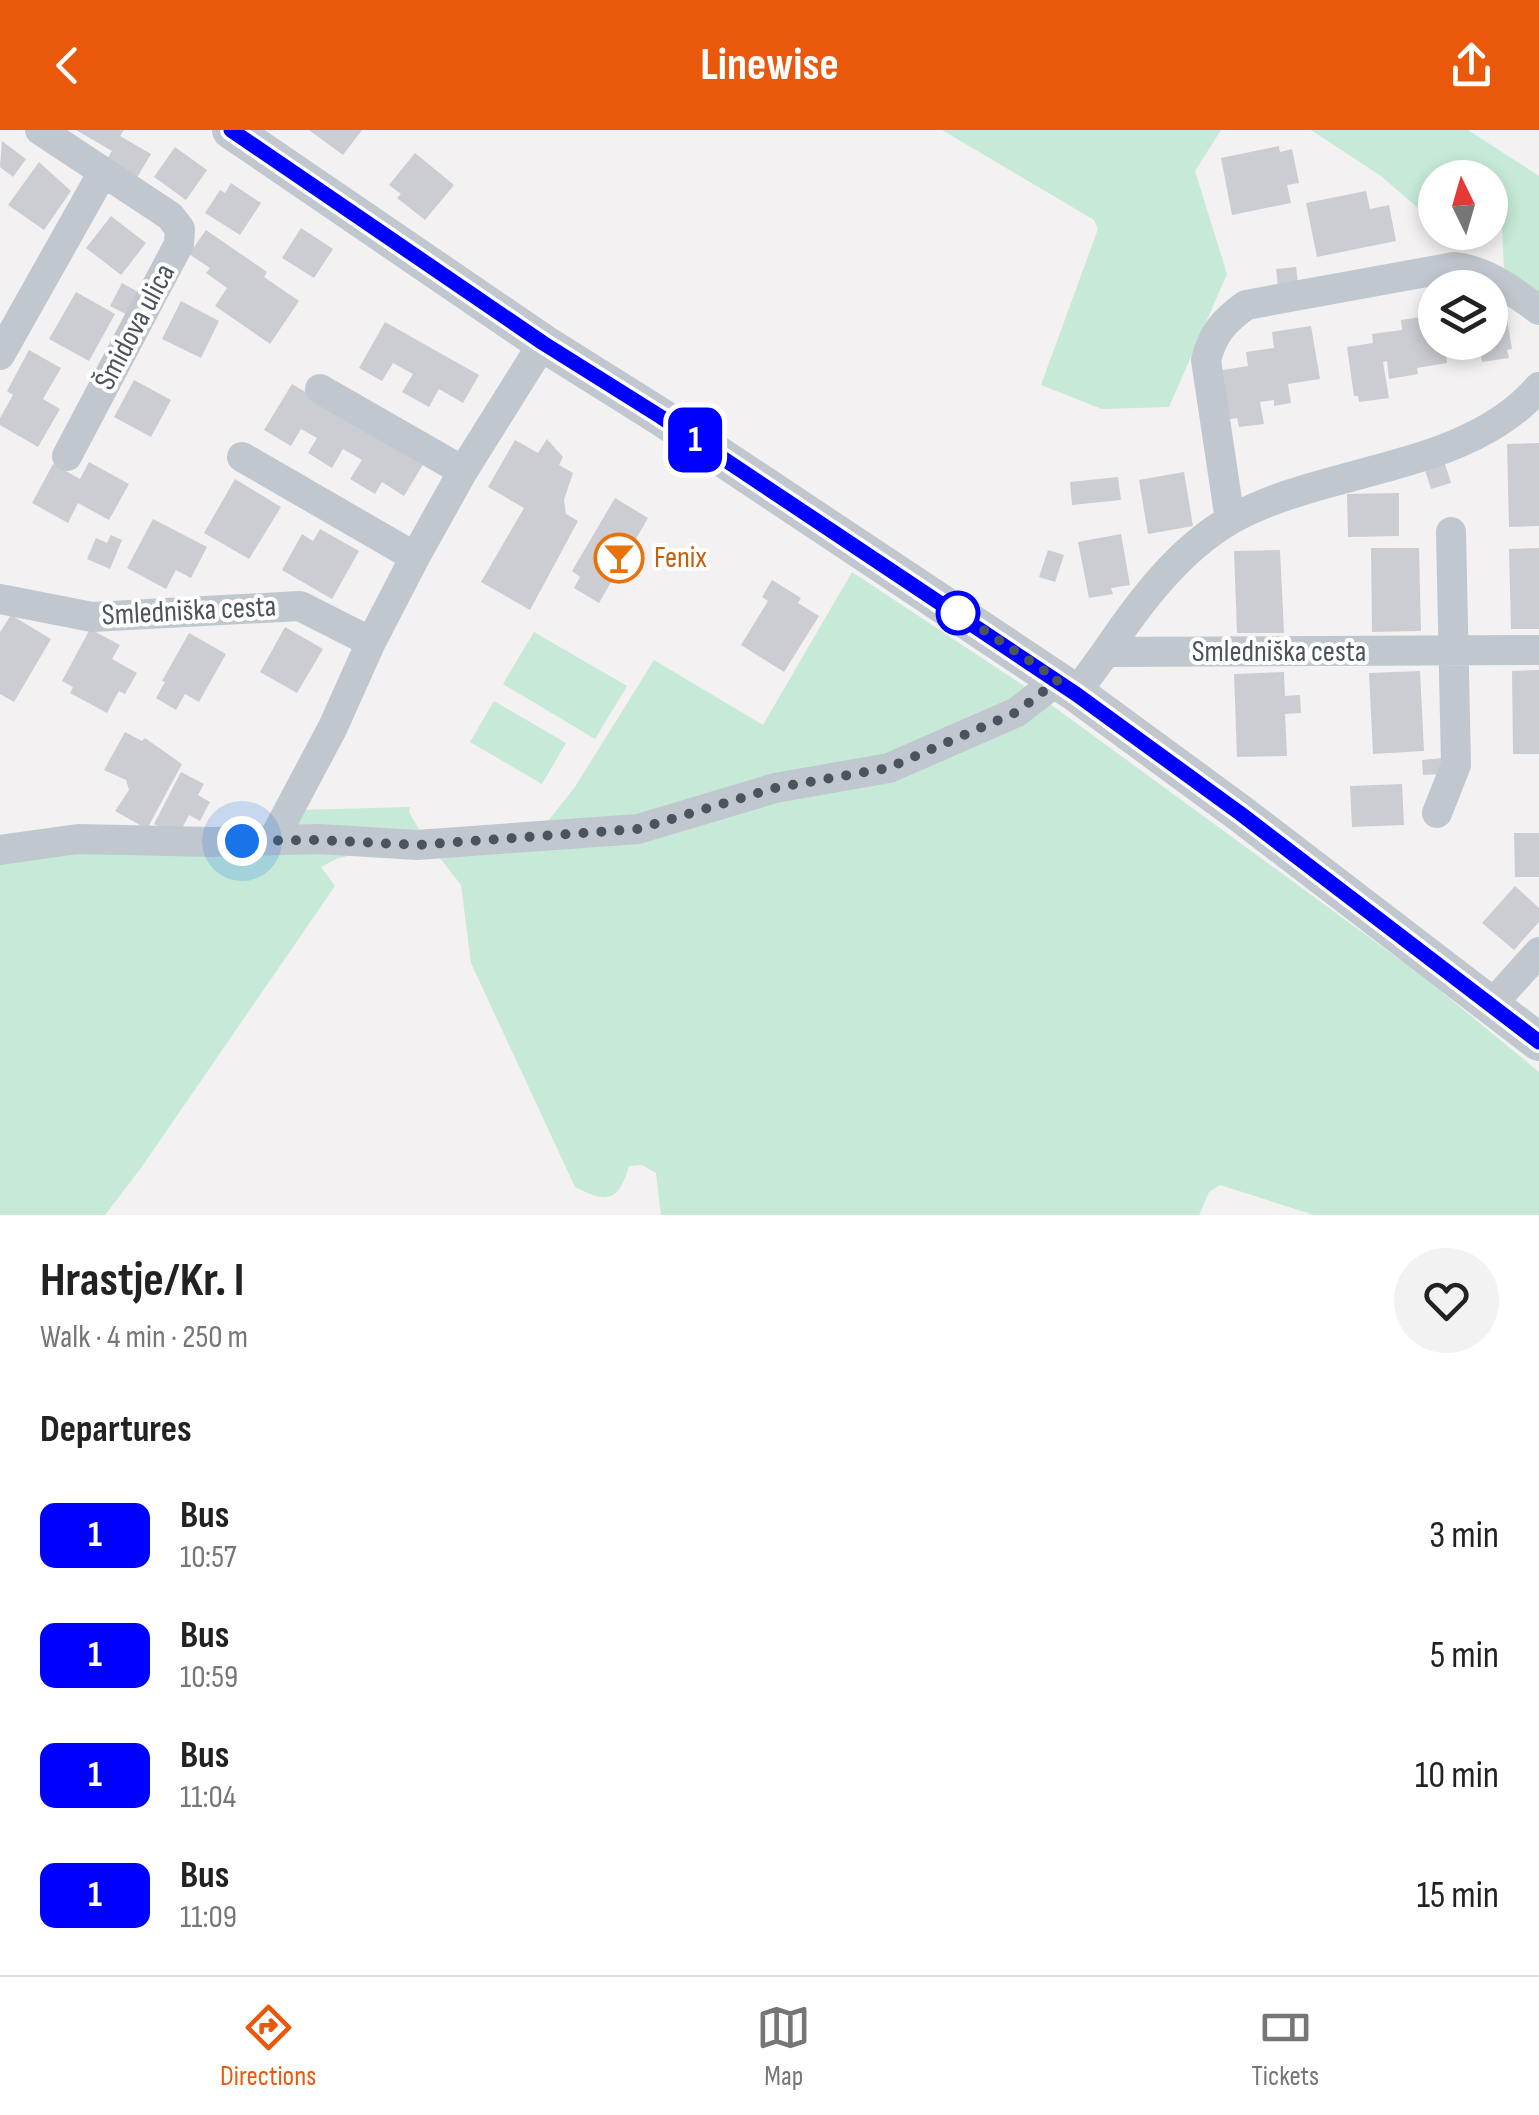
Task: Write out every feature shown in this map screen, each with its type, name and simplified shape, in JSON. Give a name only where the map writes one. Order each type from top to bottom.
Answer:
[{"type":"street","name":"Šmidova ulica","points":[[40,130],[170,216],[180,229],[179,244],[67,456]]},
{"type":"street","points":[[231,130],[543,343],[1067,687],[1539,1042]]},
{"type":"street","points":[[0,355],[103,172]]},
{"type":"street","points":[[1230,520],[1206,360],[1212,338],[1223,322],[1246,304],[1454,267],[1496,279],[1539,310]]},
{"type":"street","points":[[273,840],[334,727],[371,642],[415,557],[543,343]]},
{"type":"street","points":[[0,850],[78,840],[417,845],[638,829],[775,788],[888,768],[1067,687],[1106,652],[1142,599],[1186,555],[1230,520],[1301,489],[1448,446],[1496,424],[1539,387]]},
{"type":"street","points":[[320,389],[463,471]]},
{"type":"street","points":[[242,457],[415,557]]},
{"type":"street","points":[[1437,813],[1456,765],[1452,532]]},
{"type":"street","name":"Smledniška cesta","points":[[0,599],[92,616],[300,606],[371,642]]},
{"type":"street","name":"Smledniška cesta","points":[[1106,652],[1539,650]]},
{"type":"street","points":[[1493,1004],[1539,952]]},
{"type":"green space","points":[[942,130],[1221,130],[1195,171],[1227,274],[1169,407],[1102,409],[1041,385],[1098,229],[1094,220]]},
{"type":"green space","points":[[1311,130],[1468,130],[1539,176],[1539,298],[1504,268],[1503,250],[1508,250],[1508,160],[1418,160],[1418,208],[1381,176]]},
{"type":"green space","points":[[852,572],[1030,690],[887,763],[680,810],[544,826],[575,787],[654,660],[763,725]]},
{"type":"green space","points":[[534,632],[627,686],[595,739],[503,684]]},
{"type":"green space","points":[[494,701],[566,743],[542,784],[470,742]]},
{"type":"green space","points":[[1050,704],[1425,978],[1539,1072],[1539,1215],[1314,1215],[1220,1185],[1209,1192],[1199,1215],[661,1215],[656,1173],[642,1165],[629,1166],[620,1187],[610,1196],[595,1196],[575,1187],[471,963],[461,885],[436,853],[641,834]]},
{"type":"green space","points":[[410,807],[423,836],[336,859],[321,867],[335,886],[105,1215],[0,1215],[0,857],[266,843],[298,810]]},
{"type":"building","points":[[76,130],[124,130],[120,136],[151,154],[135,181],[104,164],[112,151]]},
{"type":"building","points":[[309,130],[362,130],[343,155]]},
{"type":"building","points":[[2,141],[26,159],[13,177],[0,167]]},
{"type":"building","points":[[1279,146],[1280,152],[1292,149],[1299,183],[1287,185],[1291,203],[1232,215],[1221,158]]},
{"type":"building","points":[[175,147],[207,170],[186,200],[154,177]]},
{"type":"building","points":[[415,153],[454,185],[425,220],[397,198],[401,194],[389,185]]},
{"type":"building","points":[[39,162],[71,191],[44,230],[8,205]]},
{"type":"building","points":[[231,183],[261,203],[240,235],[205,213],[220,190],[225,193]]},
{"type":"building","points":[[1366,191],[1370,209],[1389,205],[1396,241],[1317,257],[1306,203]]},
{"type":"building","points":[[111,216],[146,243],[121,275],[86,248]]},
{"type":"building","points":[[301,228],[333,249],[314,278],[282,258]]},
{"type":"building","points":[[206,230],[267,272],[264,277],[299,301],[270,344],[215,306],[227,288],[206,273],[210,268],[189,254]]},
{"type":"building","points":[[1296,267],[1298,283],[1278,286],[1276,269]]},
{"type":"building","points":[[122,283],[140,293],[128,315],[110,306]]},
{"type":"building","points":[[76,292],[115,314],[89,361],[49,339]]},
{"type":"building","points":[[181,301],[219,321],[201,358],[162,339]]},
{"type":"building","points":[[1418,318],[1418,360],[1447,363],[1417,368],[1418,374],[1389,379],[1387,361],[1383,362],[1389,398],[1359,402],[1358,396],[1354,396],[1347,347],[1373,343],[1372,334],[1402,330],[1401,320]]},
{"type":"building","points":[[385,322],[479,375],[463,403],[439,389],[429,407],[402,392],[413,374],[393,363],[382,381],[359,368]]},
{"type":"building","points":[[1311,326],[1320,379],[1288,384],[1291,403],[1274,406],[1274,400],[1260,402],[1264,424],[1239,427],[1237,418],[1225,420],[1217,371],[1248,366],[1246,352],[1274,348],[1272,332]]},
{"type":"building","points":[[29,350],[61,368],[43,399],[60,409],[38,447],[0,425],[13,395],[7,391]]},
{"type":"building","points":[[134,380],[171,400],[151,437],[114,417]]},
{"type":"building","points":[[292,384],[424,463],[404,496],[382,482],[375,494],[350,479],[362,460],[343,449],[332,468],[308,453],[317,438],[301,429],[291,446],[264,430]]},
{"type":"building","points":[[547,439],[563,457],[559,465],[573,473],[564,500],[566,514],[578,521],[530,610],[481,582],[524,508],[488,487],[515,440],[538,453]]},
{"type":"building","points":[[1539,443],[1539,526],[1509,527],[1507,444]]},
{"type":"building","points":[[1444,461],[1451,483],[1431,489],[1424,467]]},
{"type":"building","points":[[89,462],[129,484],[109,520],[78,503],[68,523],[32,503],[53,464],[80,479]]},
{"type":"building","points":[[1184,472],[1193,526],[1148,534],[1139,480]]},
{"type":"building","points":[[1118,477],[1121,500],[1072,505],[1070,482]]},
{"type":"building","points":[[235,479],[281,507],[249,559],[204,533]]},
{"type":"building","points":[[1399,493],[1399,536],[1348,537],[1347,494]]},
{"type":"building","points":[[615,498],[648,518],[599,603],[574,588],[580,577],[572,571]]},
{"type":"building","points":[[153,519],[207,547],[191,578],[176,570],[166,589],[127,568]]},
{"type":"building","points":[[320,529],[359,551],[332,599],[282,570],[302,534],[313,541]]},
{"type":"building","points":[[1121,534],[1130,585],[1111,588],[1113,594],[1089,598],[1078,542]]},
{"type":"building","points":[[111,535],[122,540],[110,569],[87,559],[96,538],[107,543]]},
{"type":"building","points":[[1371,548],[1419,548],[1421,631],[1372,632]]},
{"type":"building","points":[[1539,548],[1539,629],[1511,629],[1509,549]]},
{"type":"building","points":[[1048,550],[1064,555],[1055,582],[1039,577]]},
{"type":"building","points":[[1280,550],[1284,633],[1237,633],[1234,551]]},
{"type":"building","points":[[772,580],[801,598],[798,603],[819,616],[784,672],[741,645],[768,601],[762,597]]},
{"type":"building","points":[[11,615],[51,639],[14,702],[0,694],[0,632]]},
{"type":"building","points":[[285,627],[323,649],[297,693],[260,672]]},
{"type":"building","points":[[90,629],[120,645],[112,659],[137,673],[125,694],[119,691],[107,713],[70,693],[73,687],[62,681]]},
{"type":"building","points":[[189,633],[226,654],[199,702],[185,694],[176,710],[156,698]]},
{"type":"building","points":[[1539,670],[1539,754],[1513,754],[1512,671]]},
{"type":"building","points":[[1420,671],[1424,751],[1373,754],[1369,673]]},
{"type":"building","points":[[1284,672],[1285,696],[1300,695],[1301,713],[1285,714],[1287,756],[1237,757],[1234,674]]},
{"type":"building","points":[[125,732],[142,741],[145,738],[182,764],[147,829],[115,811],[129,790],[126,780],[104,770]]},
{"type":"building","points":[[1443,758],[1444,774],[1423,775],[1422,760]]},
{"type":"building","points":[[181,772],[204,784],[198,795],[210,802],[200,821],[189,815],[178,836],[154,824]]},
{"type":"building","points":[[1402,784],[1404,825],[1352,827],[1350,786]]},
{"type":"building","points":[[1514,833],[1539,833],[1539,877],[1515,877]]},
{"type":"building","points":[[1515,886],[1539,908],[1539,922],[1514,950],[1482,923]]},
{"type":"bus line","name":"1","points":[[231,130],[543,343],[661,417],[1076,694],[1241,814],[1539,1042]]},
{"type":"place","name":"Fenix","points":[[619,558]]},
{"type":"route","points":[[242,841],[417,845],[638,829],[775,788],[888,768],[1017,712],[1058,680],[958,613]]}]
